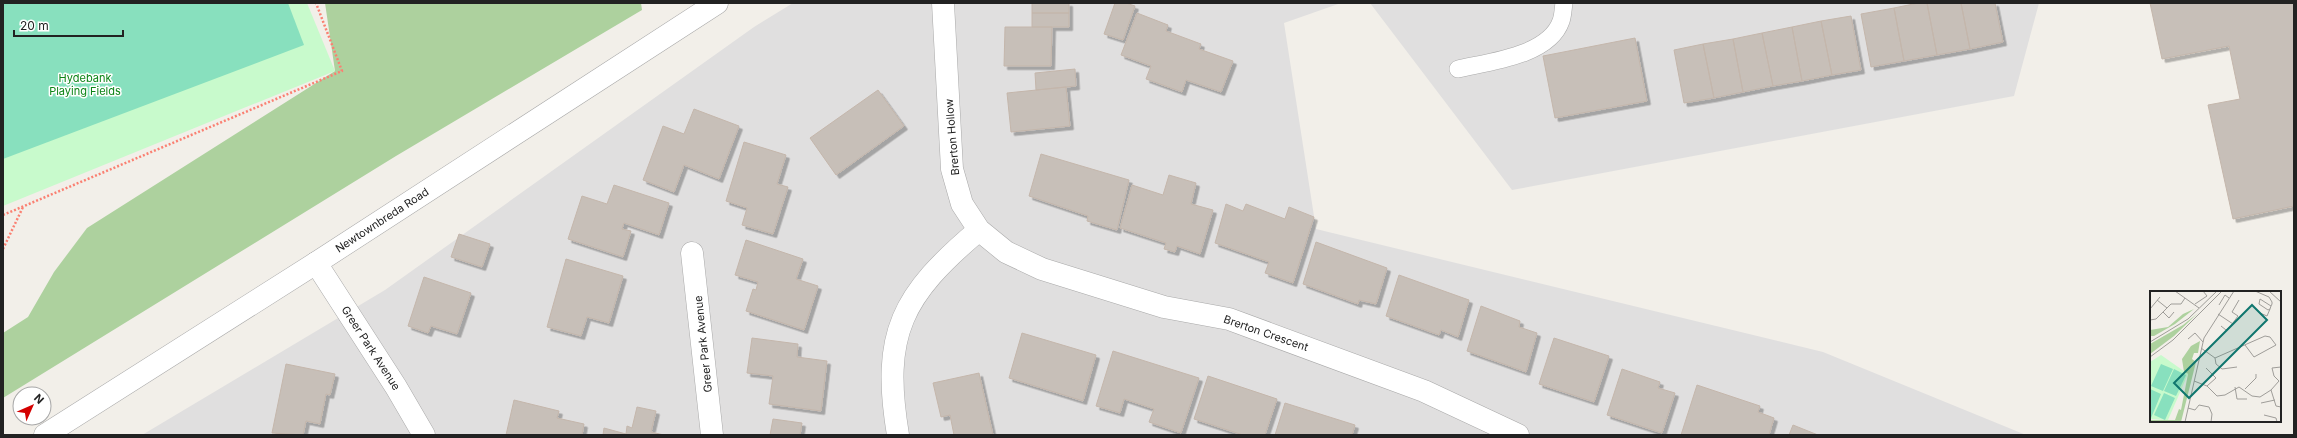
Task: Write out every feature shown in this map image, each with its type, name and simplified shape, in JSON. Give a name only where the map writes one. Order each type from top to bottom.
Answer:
[{"type":"street","name":"Newtownbreda Road","points":[[45,435],[316,263],[717,3]]},
{"type":"street","name":"Brerton Hollow","points":[[943,3],[952,168],[962,204],[979,230],[1006,252]]},
{"type":"street","points":[[898,435],[892,403],[892,362],[896,335],[905,311],[921,288],[950,255],[979,230]]},
{"type":"street","name":"Brerton Crescent","points":[[1006,252],[1042,269],[1164,307],[1229,319],[1243,324],[1424,391],[1518,435]]},
{"type":"street","name":"Greer Park Avenue","points":[[692,253],[712,435]]},
{"type":"street","name":"Greer Park Avenue","points":[[316,263],[396,387],[424,435]]},
{"type":"lane","points":[[1458,69],[1522,55],[1548,40],[1561,23],[1564,3]]},
{"type":"path","points":[[3,215],[342,72],[316,3]]},
{"type":"path","points":[[3,249],[24,206]]},
{"type":"shaded area","points":[[793,3],[1341,3],[1284,23],[1316,229],[1823,352],[2026,435],[142,435],[385,290],[754,27]]},
{"type":"shaded area","points":[[1370,3],[2039,3],[2014,96],[1512,190]]},
{"type":"green space","name":"Hydebank Playing Fields","points":[[3,3],[307,3],[335,71],[3,206]]},
{"type":"green space","name":"Hydebank Playing Fields","points":[[3,3],[288,3],[304,45],[3,159]]},
{"type":"green space","points":[[325,3],[641,3],[642,10],[396,156],[22,386],[12,386],[12,392],[3,398],[3,333],[28,317],[54,272],[87,228],[335,71]]},
{"type":"building","points":[[1032,3],[1069,3],[1069,13],[1032,13]]},
{"type":"building","points":[[1115,3],[1126,3],[1135,6],[1123,40],[1104,34]]},
{"type":"building","points":[[1918,3],[1927,3],[1937,55],[1904,61],[1894,8]]},
{"type":"building","points":[[1927,3],[1961,3],[1970,49],[1937,55]]},
{"type":"building","points":[[1961,3],[1995,3],[2003,42],[1970,49]]},
{"type":"building","points":[[2150,3],[2294,3],[2294,206],[2233,219],[2208,105],[2240,99],[2229,46],[2162,59]]},
{"type":"building","points":[[1894,8],[1904,61],[1871,67],[1861,14]]},
{"type":"building","points":[[1032,13],[1069,13],[1069,27],[1032,27]]},
{"type":"building","points":[[1137,13],[1168,25],[1166,31],[1201,44],[1199,49],[1233,61],[1221,92],[1186,80],[1182,92],[1146,79],[1151,66],[1121,55]]},
{"type":"building","points":[[1851,16],[1861,70],[1832,75],[1821,21]]},
{"type":"building","points":[[1821,21],[1832,75],[1802,81],[1792,27]]},
{"type":"building","points":[[1005,27],[1052,27],[1051,66],[1004,66]]},
{"type":"building","points":[[1792,27],[1802,81],[1773,86],[1762,33]]},
{"type":"building","points":[[1762,33],[1773,86],[1743,92],[1733,39]]},
{"type":"building","points":[[1635,38],[1647,101],[1555,118],[1543,56]]},
{"type":"building","points":[[1733,39],[1743,92],[1714,98],[1703,44]]},
{"type":"building","points":[[1703,44],[1714,98],[1684,103],[1674,50]]},
{"type":"building","points":[[1075,69],[1076,86],[1036,90],[1035,73]]},
{"type":"building","points":[[1066,87],[1070,126],[1011,132],[1007,93]]},
{"type":"building","points":[[878,90],[904,126],[836,175],[810,138]]},
{"type":"building","points":[[694,109],[739,126],[719,179],[684,165],[674,192],[643,180],[663,126],[684,134]]},
{"type":"building","points":[[744,142],[786,155],[777,184],[788,187],[773,234],[742,225],[747,208],[726,201]]},
{"type":"building","points":[[1041,154],[1129,180],[1117,230],[1087,221],[1088,216],[1029,196]]},
{"type":"building","points":[[1169,175],[1196,183],[1191,204],[1213,210],[1200,254],[1177,246],[1175,252],[1164,249],[1166,243],[1120,228],[1132,185],[1163,195]]},
{"type":"building","points":[[614,185],[669,203],[659,235],[624,223],[622,229],[631,231],[623,257],[568,239],[582,196],[607,204]]},
{"type":"building","points":[[1226,204],[1243,211],[1246,204],[1285,219],[1289,207],[1314,217],[1293,283],[1265,273],[1269,262],[1215,243]]},
{"type":"building","points":[[459,234],[490,244],[482,267],[451,257]]},
{"type":"building","points":[[746,240],[803,259],[796,279],[818,286],[804,330],[746,311],[753,289],[756,290],[758,282],[735,275]]},
{"type":"building","points":[[1316,242],[1387,268],[1376,304],[1359,300],[1358,304],[1303,284]]},
{"type":"building","points":[[566,259],[623,276],[609,323],[587,317],[581,336],[547,327]]},
{"type":"building","points":[[1399,275],[1469,300],[1458,337],[1441,330],[1439,335],[1386,316]]},
{"type":"building","points":[[424,277],[471,293],[457,334],[431,326],[428,333],[408,326]]},
{"type":"building","points":[[1481,306],[1520,321],[1519,327],[1537,333],[1526,372],[1467,351]]},
{"type":"building","points":[[1022,333],[1096,355],[1083,401],[1009,378]]},
{"type":"building","points":[[752,338],[798,344],[797,357],[827,361],[821,411],[769,404],[773,376],[747,373]]},
{"type":"building","points":[[1554,338],[1609,356],[1594,402],[1539,384]]},
{"type":"building","points":[[1113,351],[1199,378],[1181,433],[1149,422],[1154,409],[1124,399],[1120,413],[1096,406]]},
{"type":"building","points":[[286,364],[335,374],[330,395],[326,394],[320,424],[306,421],[303,435],[272,433]]},
{"type":"building","points":[[1622,369],[1660,382],[1658,388],[1675,393],[1662,433],[1607,415]]},
{"type":"building","points":[[979,373],[993,435],[954,435],[950,415],[941,417],[933,383]]},
{"type":"building","points":[[1208,376],[1277,399],[1265,435],[1243,435],[1194,419]]},
{"type":"building","points":[[1697,385],[1760,406],[1758,412],[1774,418],[1769,435],[1681,435]]},
{"type":"building","points":[[514,400],[559,411],[557,418],[584,424],[582,435],[506,435]]},
{"type":"building","points":[[1285,403],[1355,425],[1352,435],[1275,435]]},
{"type":"building","points":[[637,407],[656,411],[651,432],[664,435],[603,435],[604,428],[626,434],[627,426],[632,428]]},
{"type":"building","points":[[773,419],[802,423],[800,435],[770,435]]},
{"type":"building","points":[[1793,425],[1818,435],[1789,435]]}]
